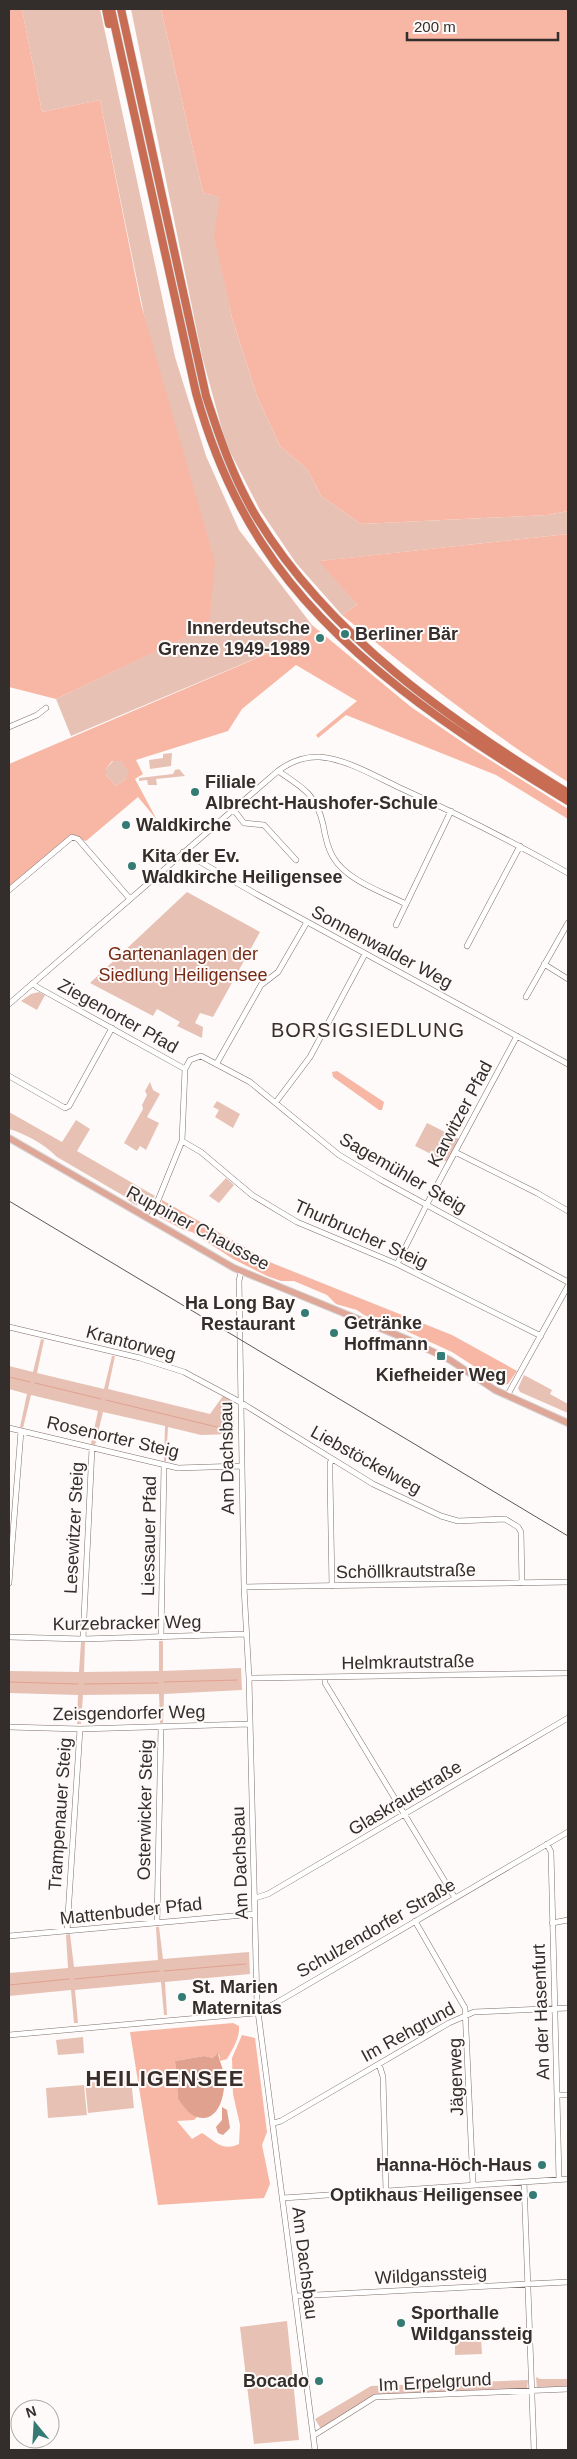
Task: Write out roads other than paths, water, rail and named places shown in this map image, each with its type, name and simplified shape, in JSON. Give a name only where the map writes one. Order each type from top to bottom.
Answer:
[{"type":"highway","points":[[106,9],[114,41],[122,58]]},
{"type":"highway","points":[[111,9],[196,393],[222,470],[256,534],[299,593],[354,648],[457,730],[568,801]]},
{"type":"highway","points":[[121,9],[206,396],[226,455],[256,516],[303,583],[366,646],[468,726],[568,793]]},
{"type":"main road","name":"Ruppiner Chaussee","points":[[9,1138],[241,1272],[422,1346],[446,1358],[507,1396],[568,1423]]},
{"type":"street","points":[[9,728],[37,715],[46,708]]},
{"type":"street","points":[[9,1004],[233,809],[278,772],[300,759],[322,757],[382,779],[451,811],[568,873]]},
{"type":"street","points":[[278,772],[306,790],[314,799],[320,811],[328,847],[342,868],[356,878],[406,904]]},
{"type":"street","points":[[233,809],[244,823],[264,825],[296,860]]},
{"type":"street","points":[[396,925],[451,811]]},
{"type":"street","points":[[9,890],[72,837],[78,839],[130,899]]},
{"type":"street","points":[[467,946],[520,846]]},
{"type":"street","name":"Sonnenwalder Weg","points":[[183,852],[307,922],[568,1064]]},
{"type":"street","points":[[217,1063],[261,985],[278,972],[307,922]]},
{"type":"street","points":[[526,997],[568,923]]},
{"type":"street","points":[[276,1102],[310,1057],[366,954]]},
{"type":"street","points":[[544,964],[568,979]]},
{"type":"street","name":"Ziegenorter Pfad","points":[[33,983],[37,987],[185,1069],[182,1141],[150,1220]]},
{"type":"street","points":[[9,1076],[65,1108],[69,1106],[112,1028]]},
{"type":"street","name":"Karwitzer Pfad","points":[[397,1264],[517,1036]]},
{"type":"street","name":"Sagemühler Steig","points":[[185,1069],[190,1060],[198,1056],[217,1063],[250,1082],[340,1155],[426,1206],[568,1282]]},
{"type":"street","name":"Thurbrucher Steig","points":[[182,1141],[201,1152],[268,1206],[313,1230],[397,1264],[540,1336]]},
{"type":"street","points":[[455,1152],[538,1193],[568,1211]]},
{"type":"street","name":"Am Dachsbau","points":[[241,1272],[239,1281],[241,1466],[258,2012],[274,2123],[315,2450]]},
{"type":"street","points":[[507,1396],[568,1286]]},
{"type":"street","name":"Krantorweg","points":[[9,1327],[164,1366],[200,1380],[240,1402]]},
{"type":"street","name":"Liebstöckelweg","points":[[240,1402],[373,1484],[446,1518],[458,1521],[505,1520],[512,1522],[521,1532],[522,1583]]},
{"type":"street","name":"Rosenorter Steig","points":[[9,1428],[178,1468],[241,1466]]},
{"type":"street","points":[[9,1582],[21,1431]]},
{"type":"street","name":"Lesewitzer Steig","points":[[83,1639],[92,1448]]},
{"type":"street","points":[[332,1460],[330,1463],[332,1586]]},
{"type":"street","name":"Liessauer Pfad","points":[[161,1637],[164,1465]]},
{"type":"street","name":"Schöllkrautstraße","points":[[244,1588],[568,1582]]},
{"type":"street","name":"Kurzebracker Weg","points":[[9,1637],[83,1639],[246,1634]]},
{"type":"street","name":"Helmkrautstraße","points":[[249,1678],[568,1673]]},
{"type":"street","points":[[325,1677],[325,1684],[455,1898]]},
{"type":"street","name":"Glaskrautstraße","points":[[255,1898],[268,1894],[568,1718]]},
{"type":"street","name":"Zeisgendorfer Weg","points":[[9,1727],[80,1729],[249,1724]]},
{"type":"street","name":"Osterwicker Steig","points":[[157,1923],[160,1727]]},
{"type":"street","name":"Trampenauer Steig","points":[[67,1931],[80,1729]]},
{"type":"street","name":"Schulzendorfer Straße","points":[[9,2035],[258,2012],[568,1832]]},
{"type":"street","name":"An der Hasenfurt","points":[[547,1844],[551,1852],[559,2180]]},
{"type":"street","name":"Mattenbuder Pfad","points":[[9,1936],[255,1914]]},
{"type":"street","points":[[552,1923],[568,1920]]},
{"type":"street","name":"Jägerweg","points":[[415,1921],[466,2008],[473,2185]]},
{"type":"street","name":"Im Rehgrund","points":[[274,2123],[281,2122],[466,2014],[474,2012],[568,2008]]},
{"type":"street","points":[[379,2064],[383,2077],[386,2192]]},
{"type":"street","points":[[557,2095],[568,2094]]},
{"type":"street","points":[[283,2198],[568,2179]]},
{"type":"street","points":[[524,2182],[534,2450]]},
{"type":"street","name":"Wildganssteig","points":[[296,2296],[568,2282]]},
{"type":"street","name":"Im Erpelgrund","points":[[313,2436],[375,2397],[568,2389]]},
{"type":"waterway","points":[[9,1377],[30,1382]]},
{"type":"waterway","points":[[35,1383],[101,1399]]},
{"type":"waterway","points":[[106,1400],[225,1429]]},
{"type":"waterway","points":[[164,1682],[237,1680]]},
{"type":"waterway","points":[[9,1682],[78,1684]]},
{"type":"waterway","points":[[84,1684],[158,1683]]},
{"type":"waterway","points":[[164,1971],[246,1964]]},
{"type":"waterway","points":[[75,1979],[159,1971]]},
{"type":"waterway","points":[[9,1985],[69,1979]]},
{"type":"tram line","points":[[9,1201],[568,1536]]},
{"type":"place","name":"Berliner Bär","points":[[345,634]]},
{"type":"place","name":"Innerdeutsche Grenze 1949-1989","points":[[320,638]]},
{"type":"place","name":"Filiale Albrecht-Haushofer-Schule","points":[[195,792]]},
{"type":"place","name":"Waldkirche","points":[[126,825]]},
{"type":"place","name":"Kita der Ev. Waldkirche Heiligensee","points":[[132,866]]},
{"type":"place","name":"Ha Long Bay Restaurant","points":[[305,1313]]},
{"type":"place","name":"Getränke Hoffmann","points":[[334,1333]]},
{"type":"place","name":"Kiefheider Weg","points":[[441,1356]]},
{"type":"place","name":"St. Marien Maternitas","points":[[182,1997]]},
{"type":"place","name":"Hanna-Höch-Haus","points":[[542,2165]]},
{"type":"place","name":"Optikhaus Heiligensee","points":[[533,2195]]},
{"type":"place","name":"Sporthalle Wildganssteig","points":[[401,2323]]},
{"type":"place","name":"Bocado","points":[[319,2381]]},
{"type":"district","name":"BORSIGSIEDLUNG","points":[[368,1030]]},
{"type":"district","name":"HEILIGENSEE","points":[[165,2078]]},
{"type":"park label","name":"Gartenanlagen der Siedlung Heiligensee","points":[[183,964]]}]
